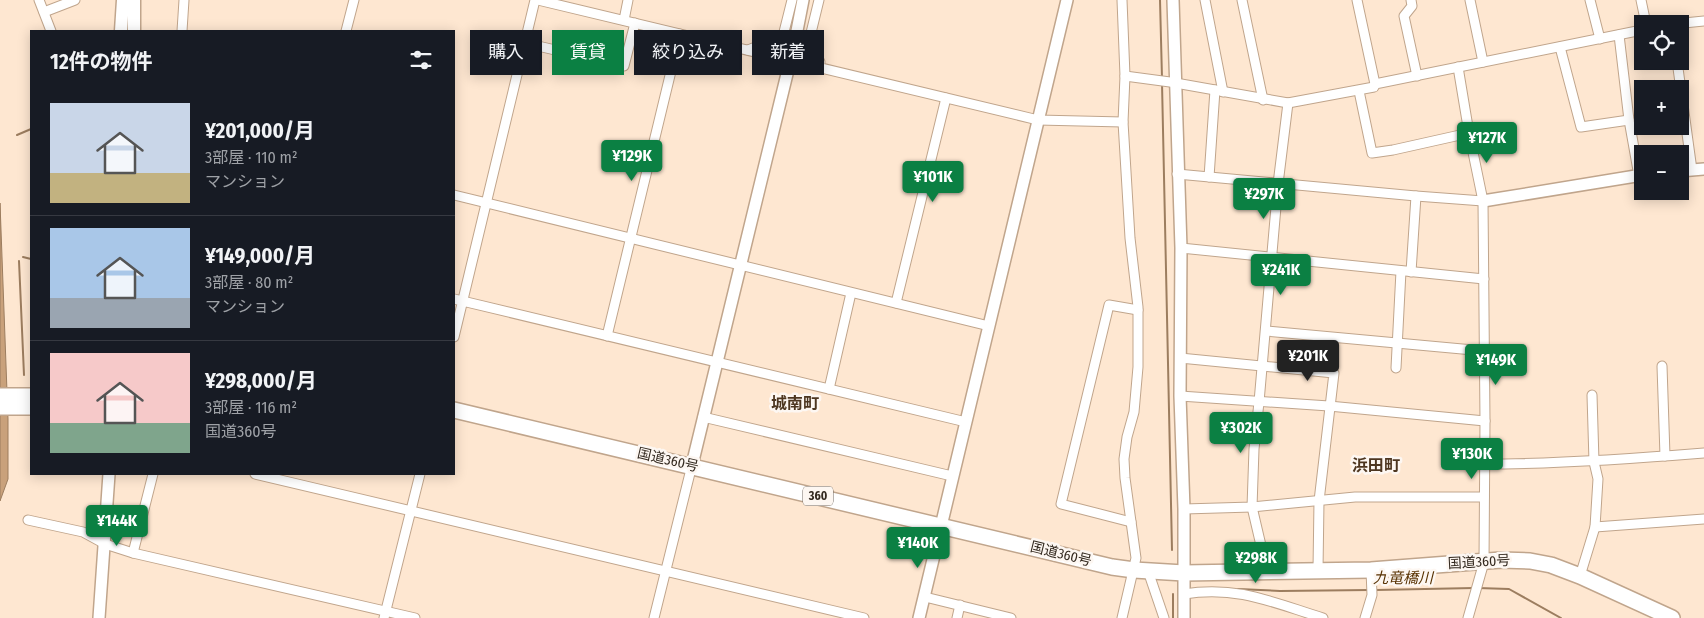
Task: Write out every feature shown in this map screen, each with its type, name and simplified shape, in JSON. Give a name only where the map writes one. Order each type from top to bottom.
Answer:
[{"type":"highway","points":[[0,396],[30,396]]},
{"type":"highway","points":[[0,407],[30,407]]},
{"type":"highway","name":"国道360号","points":[[455,410],[692,465],[1112,567],[1184,573],[1318,570],[1371,577],[1501,560],[1530,561],[1580,576],[1672,618]]},
{"type":"main road","points":[[122,30],[123,0]]},
{"type":"main road","points":[[134,0],[134,30]]},
{"type":"street","points":[[39,0],[51,30]]},
{"type":"street","points":[[44,12],[74,0]]},
{"type":"street","points":[[182,30],[184,0]]},
{"type":"street","points":[[346,30],[354,0]]},
{"type":"street","points":[[528,30],[537,0],[664,30]]},
{"type":"street","points":[[624,20],[628,0]]},
{"type":"street","points":[[748,50],[758,46],[772,48],[782,40],[792,0]]},
{"type":"street","points":[[796,30],[803,0]]},
{"type":"street","points":[[812,30],[819,0]]},
{"type":"street","points":[[919,618],[1067,0]]},
{"type":"street","points":[[1122,0],[1125,76],[1123,122],[1130,238],[1138,310],[1138,368],[1134,412],[1127,437],[1124,459],[1125,478],[1136,558],[1164,618]]},
{"type":"street","points":[[1173,0],[1173,82],[1181,248],[1180,396],[1184,509],[1184,618]]},
{"type":"street","points":[[1205,0],[1219,91],[1209,177]]},
{"type":"street","points":[[1242,0],[1263,100]]},
{"type":"street","points":[[1357,0],[1375,84]]},
{"type":"street","points":[[1410,0],[1412,6],[1404,16],[1417,76]]},
{"type":"street","points":[[1470,0],[1483,62]]},
{"type":"street","points":[[1590,0],[1600,39]]},
{"type":"street","points":[[1641,0],[1644,15]]},
{"type":"street","points":[[1689,22],[1704,21]]},
{"type":"street","points":[[542,47],[624,66],[635,23]]},
{"type":"street","points":[[1125,76],[1173,82],[1288,104],[1359,91],[1374,87],[1375,84],[1634,32]]},
{"type":"street","points":[[1619,35],[1629,120],[1634,145]]},
{"type":"street","points":[[1560,47],[1581,127],[1629,120]]},
{"type":"street","points":[[742,49],[752,51]]},
{"type":"street","points":[[1458,67],[1483,200],[1484,562],[1468,618]]},
{"type":"street","points":[[824,68],[1038,120],[1123,122]]},
{"type":"street","points":[[1679,70],[1698,169]]},
{"type":"street","points":[[455,328],[458,300],[486,203],[516,75]]},
{"type":"street","points":[[607,336],[670,75]]},
{"type":"street","points":[[654,618],[785,75]]},
{"type":"street","points":[[1359,91],[1372,152],[1393,150],[1469,133]]},
{"type":"street","points":[[896,303],[946,98]]},
{"type":"street","points":[[1267,571],[1252,507],[1254,448],[1260,402],[1278,184],[1288,104]]},
{"type":"street","points":[[1178,174],[1416,196],[1483,200],[1634,176]]},
{"type":"street","points":[[455,195],[989,326]]},
{"type":"street","points":[[1411,272],[1416,196]]},
{"type":"street","points":[[1181,248],[1484,279]]},
{"type":"street","points":[[1396,368],[1401,271]]},
{"type":"street","points":[[829,389],[852,293]]},
{"type":"street","points":[[458,300],[966,422]]},
{"type":"street","points":[[1132,522],[1061,504],[1109,305],[1138,310]]},
{"type":"street","points":[[1266,331],[1484,351]]},
{"type":"street","points":[[1180,358],[1334,373],[1319,500],[1318,570]]},
{"type":"street","points":[[1662,366],[1665,456]]},
{"type":"street","points":[[1580,576],[1595,527],[1598,479],[1594,462],[1592,395]]},
{"type":"street","points":[[1180,396],[1330,406],[1485,421]]},
{"type":"street","points":[[704,417],[952,476]]},
{"type":"street","points":[[1484,464],[1594,462],[1704,453]]},
{"type":"street","points":[[99,618],[109,475]]},
{"type":"street","points":[[133,553],[153,475]]},
{"type":"street","points":[[259,475],[864,618]]},
{"type":"street","points":[[385,614],[420,475]]},
{"type":"street","points":[[1184,509],[1252,507],[1378,496],[1484,497]]},
{"type":"street","points":[[1595,527],[1704,519]]},
{"type":"street","points":[[28,520],[83,532],[104,544],[133,553],[385,614],[415,618]]},
{"type":"street","points":[[1122,618],[1141,570]]},
{"type":"street","points":[[1365,618],[1372,595],[1371,577]]},
{"type":"street","points":[[1184,594],[1226,591],[1323,618]]},
{"type":"street","points":[[925,597],[1011,618]]},
{"type":"street","points":[[957,618],[960,606]]},
{"type":"shaded area","points":[[0,203],[8,419],[8,479],[0,501]]},
{"type":"waterway","points":[[1160,0],[1162,78]]},
{"type":"waterway","points":[[1162,83],[1172,550]]},
{"type":"waterway","points":[[17,135],[30,129]]},
{"type":"waterway","points":[[23,257],[30,259]]},
{"type":"waterway","points":[[19,261],[24,375]]},
{"type":"waterway","name":"九竜橋川","points":[[1376,590],[1474,588]]},
{"type":"waterway","name":"九竜橋川","points":[[1478,588],[1509,589],[1561,618]]},
{"type":"waterway","name":"九竜橋川","points":[[1238,589],[1280,591],[1369,590]]},
{"type":"waterway","points":[[1173,594],[1173,618]]},
{"type":"district","name":"城南町","points":[[795,403]]},
{"type":"district","name":"浜田町","points":[[1376,465]]}]
